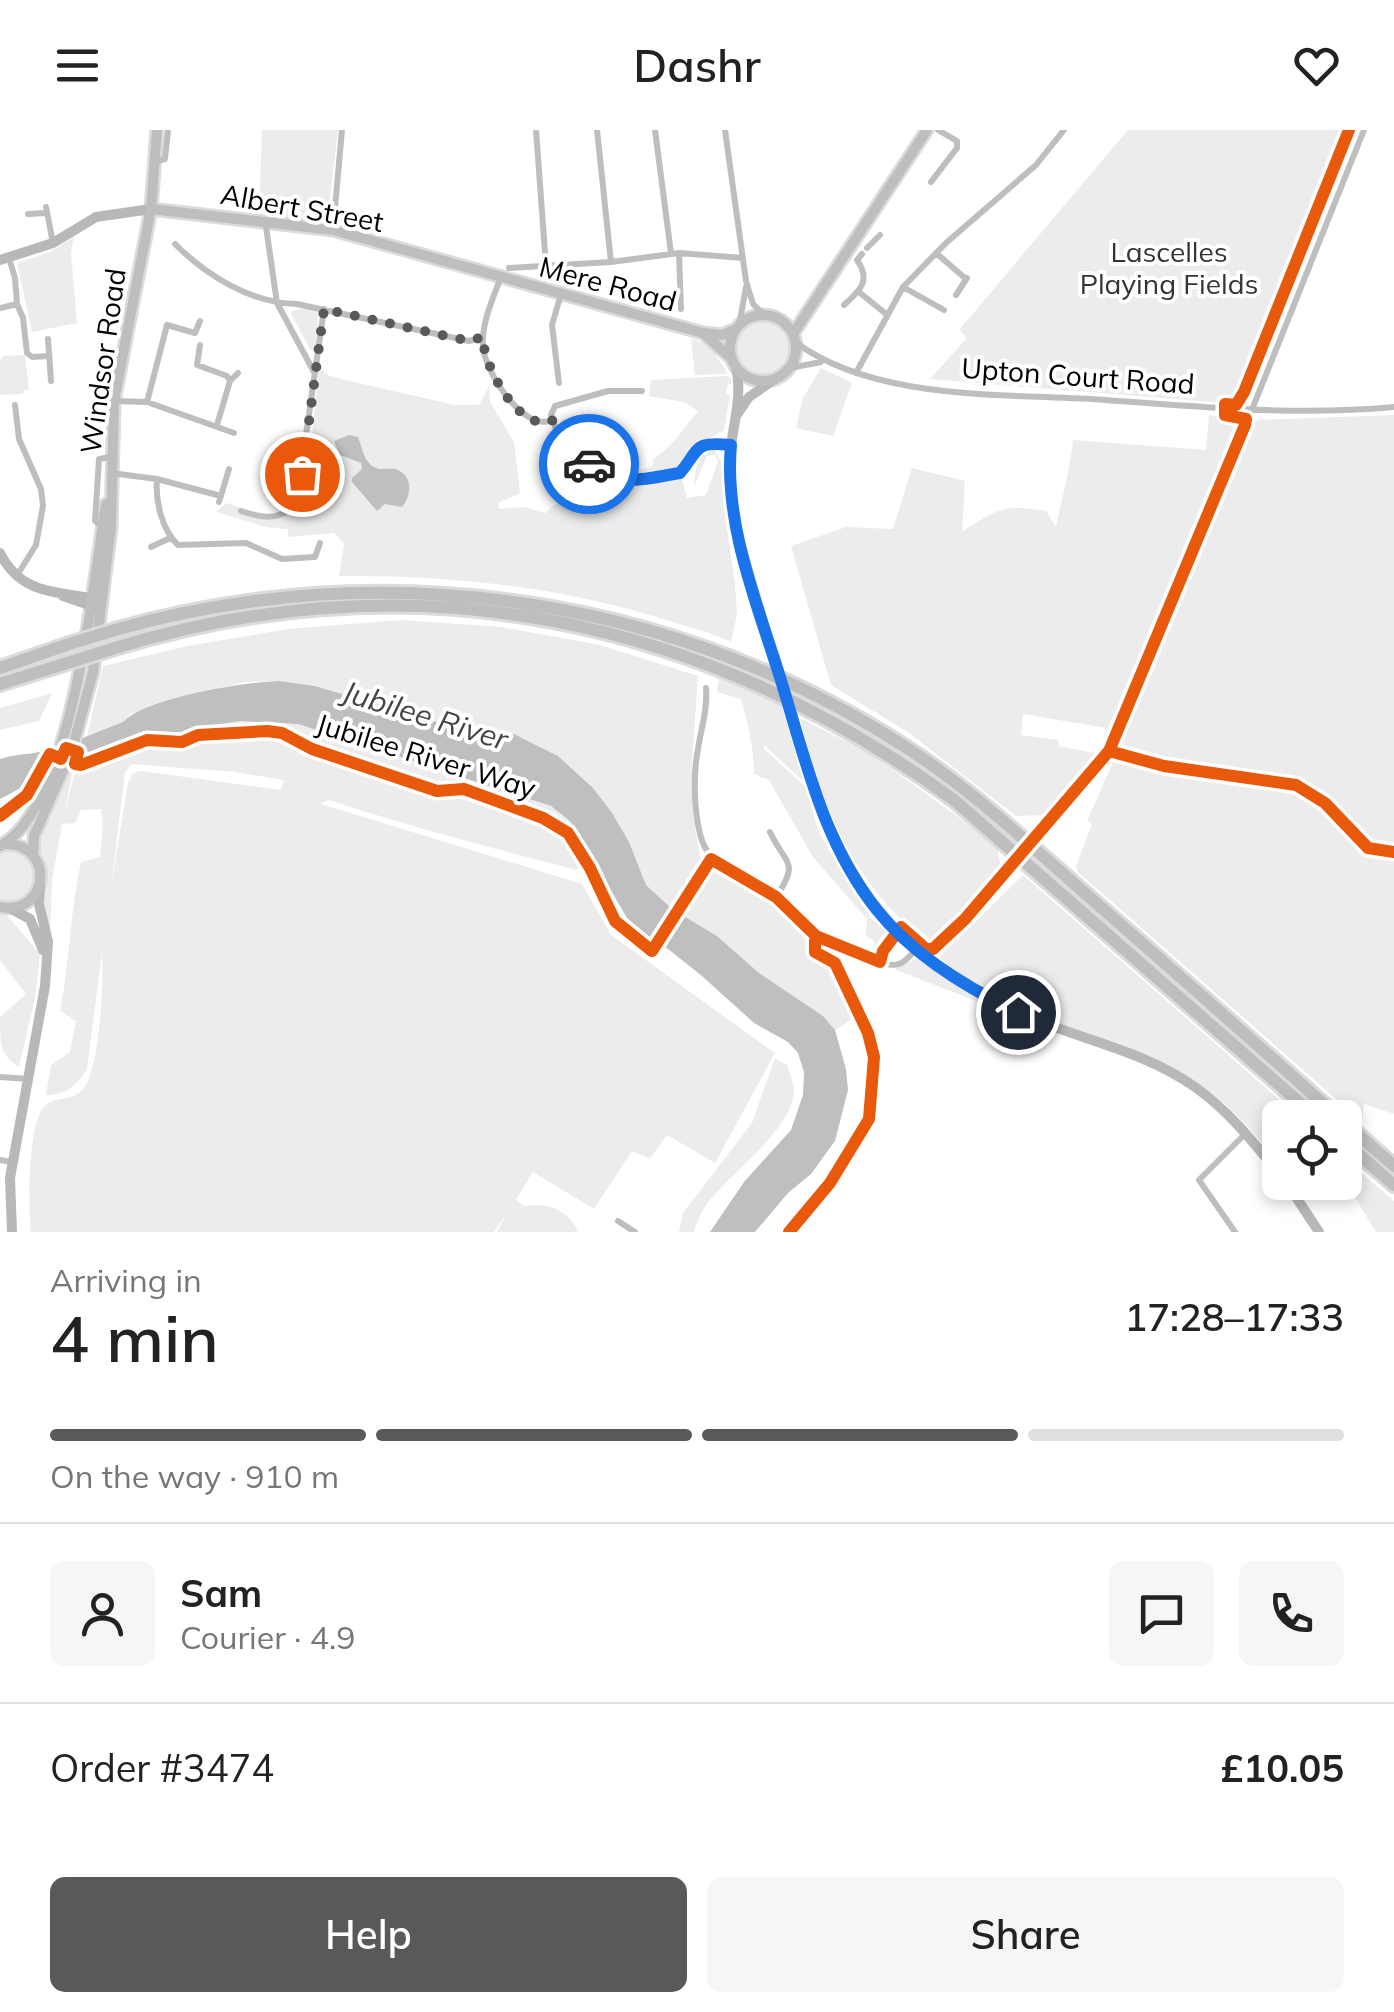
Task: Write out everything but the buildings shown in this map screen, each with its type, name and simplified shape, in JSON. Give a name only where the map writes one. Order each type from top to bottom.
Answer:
[{"type":"highway","points":[[0,668],[172,615],[261,600],[340,593],[426,592],[502,599],[573,610],[663,633],[740,661],[853,716],[957,784],[1318,1100]]},
{"type":"highway","points":[[0,684],[208,623],[362,606],[434,607],[556,621],[644,642],[716,666],[791,698],[847,729],[954,800],[1296,1100]]},
{"type":"highway","points":[[1362,1138],[1394,1166]]},
{"type":"highway","points":[[1362,1157],[1394,1186]]},
{"type":"main road","name":"Windsor Road","points":[[96,603],[111,527],[114,400],[151,209],[157,130]]},
{"type":"main road","points":[[735,416],[749,396],[790,368],[794,338],[809,305],[927,130]]},
{"type":"main road","name":"Albert Street","points":[[151,209],[333,230],[505,273]]},
{"type":"main road","points":[[4,259],[53,243],[96,216],[151,209]]},
{"type":"main road","name":"Mere Road","points":[[505,273],[562,294],[703,333]]},
{"type":"main road","points":[[779,319],[809,305]]},
{"type":"main road","points":[[703,333],[722,334],[764,315],[779,319],[794,338]]},
{"type":"main road","points":[[737,328],[730,344],[738,385],[730,475],[735,515],[796,732],[821,812],[841,856],[878,912],[956,978],[997,1002],[1155,1064],[1194,1086],[1262,1153]]},
{"type":"main road","points":[[703,333],[749,378],[775,379]]},
{"type":"main road","points":[[12,1232],[6,1161],[40,1025],[48,942],[39,904],[35,832],[80,723],[93,672],[102,527],[111,474]]},
{"type":"main road","points":[[1,556],[16,577],[96,603]]},
{"type":"main road","points":[[0,846],[27,824],[56,777],[96,603]]},
{"type":"main road","points":[[0,846],[19,846],[34,856]]},
{"type":"main road","points":[[3,908],[32,899],[40,884]]},
{"type":"main road","points":[[3,908],[26,916],[33,923],[46,966]]},
{"type":"main road","points":[[1298,1200],[1319,1232]]},
{"type":"street","points":[[153,162],[165,159],[168,130]]},
{"type":"street","points":[[333,230],[342,130]]},
{"type":"street","points":[[536,130],[546,266]]},
{"type":"street","points":[[598,130],[612,262]]},
{"type":"street","points":[[655,130],[681,309]]},
{"type":"street","points":[[725,130],[746,281],[753,304],[764,315]]},
{"type":"street","points":[[931,182],[957,148],[956,141],[938,130]]},
{"type":"street","points":[[856,373],[903,287],[1036,165],[1064,130]]},
{"type":"street","points":[[1251,412],[1364,130]]},
{"type":"street","points":[[28,214],[46,210],[53,243]]},
{"type":"street","points":[[265,220],[277,303],[314,373]]},
{"type":"street","points":[[844,305],[859,292],[865,280],[857,260],[878,237],[864,228]]},
{"type":"street","points":[[174,244],[210,274],[277,303],[324,309],[469,341],[483,337]]},
{"type":"street","name":"Albert Street","points":[[505,273],[675,253],[743,258]]},
{"type":"street","points":[[936,253],[967,278],[956,294]]},
{"type":"street","points":[[4,259],[15,278],[27,353],[32,357],[49,356]]},
{"type":"street","points":[[505,273],[483,337],[487,364],[518,410],[533,422],[543,424],[552,420]]},
{"type":"street","points":[[737,328],[745,304],[746,281]]},
{"type":"street","points":[[903,287],[945,309],[939,320]]},
{"type":"street","points":[[859,292],[886,314]]},
{"type":"street","points":[[558,383],[552,325],[562,294]]},
{"type":"street","points":[[0,308],[17,304]]},
{"type":"street","points":[[241,511],[268,518],[289,512],[296,505],[324,309]]},
{"type":"street","points":[[147,402],[167,326],[195,333],[200,322]]},
{"type":"street","name":"Upton Court Road","points":[[794,338],[822,362]]},
{"type":"street","points":[[48,339],[51,381]]},
{"type":"street","points":[[200,346],[197,365],[228,376],[230,381]]},
{"type":"street","name":"Upton Court Road","points":[[790,368],[822,362],[909,384],[972,392],[1251,412],[1394,408]]},
{"type":"street","points":[[216,425],[230,381],[238,373]]},
{"type":"street","points":[[642,390],[586,395],[555,406],[552,420],[558,436],[571,454],[620,480],[680,473],[690,452],[700,445],[731,445]]},
{"type":"street","points":[[114,400],[147,402],[234,433]]},
{"type":"street","points":[[15,404],[19,439],[41,489],[44,506],[36,545],[16,577]]},
{"type":"street","points":[[102,527],[95,521],[99,460],[111,457]]},
{"type":"street","points":[[111,474],[157,479],[220,498],[229,469]]},
{"type":"street","points":[[157,479],[158,505],[170,538],[178,546],[246,543],[282,559],[315,557],[320,543]]},
{"type":"street","points":[[152,547],[170,538]]},
{"type":"street","points":[[706,688],[696,755],[700,835],[711,858],[776,897],[816,936],[892,966],[901,964],[916,948]]},
{"type":"street","points":[[770,832],[790,864],[790,876],[776,897]]},
{"type":"street","points":[[0,1077],[29,1079]]},
{"type":"street","points":[[1235,1232],[1199,1180],[1246,1134]]},
{"type":"street","points":[[618,1221],[634,1232]]},
{"type":"green space","points":[[262,130],[338,130],[327,223],[259,213]]},
{"type":"green space","name":"Lascelles Playing Fields","points":[[1128,130],[1359,130],[1247,400],[1236,404],[930,379],[967,338],[959,330]]},
{"type":"green space","points":[[74,237],[71,253],[77,323],[32,332],[17,263],[50,252]]},
{"type":"green space","points":[[319,308],[312,352],[291,314],[293,310]]},
{"type":"green space","points":[[763,321],[783,329],[791,349],[783,369],[763,377],[743,369],[735,349],[743,329]]},
{"type":"green space","points":[[691,338],[710,346],[728,374],[695,375]]},
{"type":"green space","points":[[25,355],[29,390],[0,395],[3,356]]},
{"type":"green space","points":[[319,368],[341,379],[455,405],[479,405],[489,386],[490,402],[514,442],[520,493],[498,503],[499,509],[524,507],[546,513],[562,498],[566,486],[602,488],[681,476],[687,498],[706,495],[718,461],[715,455],[707,456],[694,487],[696,469],[700,459],[715,450],[721,462],[735,583],[737,615],[731,642],[632,610],[550,592],[466,581],[339,576],[344,544],[334,533],[288,537],[288,529],[216,512],[226,503],[269,517],[301,509],[305,504]]},
{"type":"green space","points":[[821,368],[852,383],[833,436],[796,428],[803,398]]},
{"type":"green space","points":[[731,378],[731,384],[726,394],[730,395],[724,430],[690,450],[681,468],[617,478],[608,469],[628,472],[652,467],[653,459],[698,411],[684,402],[649,396],[651,380]]},
{"type":"green space","points":[[1209,415],[1249,424],[1259,420],[1394,415],[1394,1114],[1364,1104],[1362,1122],[1362,1100],[1337,1100],[1078,872],[1076,866],[1092,824],[1087,821],[1114,760],[1099,755],[1046,815],[1016,816],[909,733],[831,685],[791,546],[846,527],[893,529],[912,468],[965,481],[962,532],[993,513],[1020,508],[1046,511],[1056,527],[1073,440],[1206,450]],"holes":[[[1023,714],[1106,728],[1100,754],[1059,746],[1058,740],[1021,735]]]},
{"type":"green space","points":[[400,620],[501,627],[600,645],[698,676],[692,764],[695,829],[701,861],[770,897],[813,938],[813,952],[828,968],[856,1017],[835,1030],[823,1016],[759,973],[717,936],[672,909],[646,885],[629,842],[593,788],[558,756],[523,738],[441,723],[315,686],[279,681],[244,682],[165,703],[131,714],[123,722],[87,736],[103,666],[187,646],[288,629]]},
{"type":"green space","points":[[719,679],[781,703],[803,781],[764,745],[764,749],[805,786],[818,830],[847,882],[870,917],[893,938],[883,948],[874,946],[874,941],[866,936],[867,919],[813,857],[769,780],[754,774],[741,699],[717,692]]},
{"type":"green space","points":[[52,693],[39,721],[0,730],[0,708]]},
{"type":"green space","points":[[800,718],[871,754],[997,845],[1001,868],[929,946],[880,896],[845,844],[820,785]]},
{"type":"green space","points":[[241,720],[298,724],[551,806],[570,821],[591,852],[576,870],[329,800],[321,804],[582,884],[611,935],[775,1053],[715,1163],[667,1135],[650,1159],[632,1151],[594,1209],[533,1172],[516,1200],[524,1206],[556,1209],[569,1218],[578,1232],[497,1232],[507,1213],[494,1232],[31,1232],[30,1164],[40,1112],[52,1101],[74,1096],[83,1089],[92,1070],[98,1037],[102,953],[87,1069],[70,1088],[46,1095],[51,1065],[70,1052],[76,1021],[60,1011],[81,862],[100,857],[101,809],[81,810],[75,823],[62,824],[52,881],[50,938],[35,844],[76,753],[64,816],[76,767],[83,759],[153,735],[174,736]],"holes":[[[131,764],[284,780],[281,790],[133,773],[128,783],[111,887],[125,773]]]},
{"type":"green space","points":[[10,848],[31,861],[36,879],[26,895],[0,902],[0,850]]},
{"type":"green space","points":[[1023,875],[1280,1100],[1262,1100],[1262,1144],[1230,1109],[1178,1072],[1054,1023],[1055,1020],[970,980],[1047,1020],[981,988],[944,963],[952,968],[940,958],[941,950],[954,937],[958,939]]},
{"type":"green space","points":[[0,914],[6,914],[40,954],[35,998],[19,1067],[2,1048],[0,1017],[26,994],[0,960]]},
{"type":"green space","points":[[919,958],[962,989],[1014,1016],[894,969]]},
{"type":"green space","points":[[775,1058],[788,1066],[794,1087],[791,1106],[771,1137],[713,1197],[694,1232],[679,1232],[683,1213],[752,1123]]},
{"type":"green space","points":[[1362,1173],[1394,1201],[1394,1232],[1376,1232],[1357,1200],[1362,1200]]},
{"type":"shaded area","points":[[349,435],[358,437],[371,465],[398,470],[407,478],[409,493],[402,507],[385,504],[377,511],[352,482],[362,469],[361,463],[340,455],[334,441]]},
{"type":"shaded area","points":[[279,681],[315,686],[441,723],[514,734],[558,756],[593,788],[612,813],[646,885],[672,909],[717,936],[759,973],[823,1016],[835,1030],[846,1069],[848,1090],[835,1141],[811,1174],[788,1193],[755,1232],[710,1232],[744,1182],[791,1130],[803,1095],[804,1072],[798,1053],[788,1042],[754,1023],[702,976],[627,918],[570,821],[551,806],[298,724],[241,721],[200,727],[174,736],[153,735],[33,776],[0,799],[0,759],[71,743],[173,699],[243,684]]},
{"type":"cycle path","name":"Jubilee River Way","points":[[0,816],[27,795],[50,754],[61,759],[66,748],[78,752],[75,764],[81,765],[147,740],[182,742],[198,735],[282,733],[312,749],[437,791],[464,789],[543,818],[568,833],[615,921],[652,951],[711,859],[776,897],[816,936],[880,962],[883,951],[901,927],[926,949],[933,949],[965,919],[1109,751],[1245,425],[1246,419],[1225,415],[1225,404],[1236,405],[1244,392],[1349,130]]},
{"type":"cycle path","points":[[1109,751],[1164,766],[1296,785],[1325,803],[1368,848],[1394,852]]},
{"type":"cycle path","points":[[789,1232],[830,1183],[869,1119],[874,1057],[868,1033],[835,963],[815,952],[815,941]]},
{"type":"way so far","points":[[302,474],[324,309],[469,341],[483,337],[487,364],[518,410],[533,422],[543,424],[552,420],[571,454],[589,464]]},
{"type":"route","points":[[589,464],[612,477],[630,481],[680,473],[690,452],[700,445],[731,445],[730,488],[744,558],[812,786],[841,856],[870,901],[897,932],[977,992],[1018,1012]]},
{"type":"water label","name":"Jubilee River","points":[[425,716]]}]
